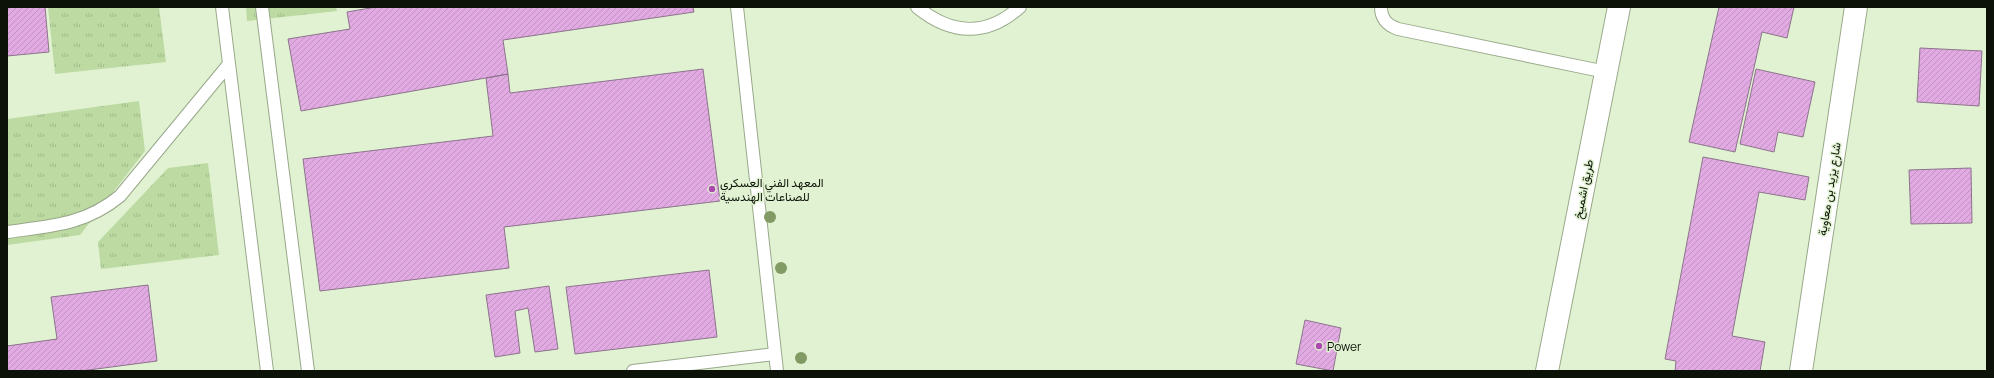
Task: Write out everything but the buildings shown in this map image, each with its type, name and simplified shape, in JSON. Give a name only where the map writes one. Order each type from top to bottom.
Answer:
[{"type":"main road","name":"طريق اشميخ","points":[[1547,371],[1619,7]]},
{"type":"main road","name":"شارع يزيد بن معاوية","points":[[1801,371],[1856,7]]},
{"type":"lane","points":[[222,7],[267,371]]},
{"type":"lane","points":[[262,7],[308,371]]},
{"type":"lane","points":[[737,7],[777,371]]},
{"type":"lane","points":[[917,7],[933,20],[952,27],[971,29],[991,26],[1009,17],[1020,7]]},
{"type":"lane","points":[[1381,7],[1382,15],[1387,24],[1398,29],[1606,72]]},
{"type":"lane","points":[[7,232],[78,220],[108,206],[120,196],[229,64]]},
{"type":"lane","points":[[633,371],[775,354]]},
{"type":"green space","points":[[48,7],[159,7],[166,62],[55,74]]},
{"type":"green space","points":[[246,7],[336,7],[337,11],[247,21]]},
{"type":"green space","points":[[139,101],[145,151],[80,235],[7,245],[7,119]]},
{"type":"green space","points":[[208,163],[219,255],[101,269],[98,242],[168,168]]},
{"type":"place","name":"المعهد الفني العسكري للصناعات الهندسية","points":[[712,189]]},
{"type":"place","name":"Power","points":[[1319,346]]}]
